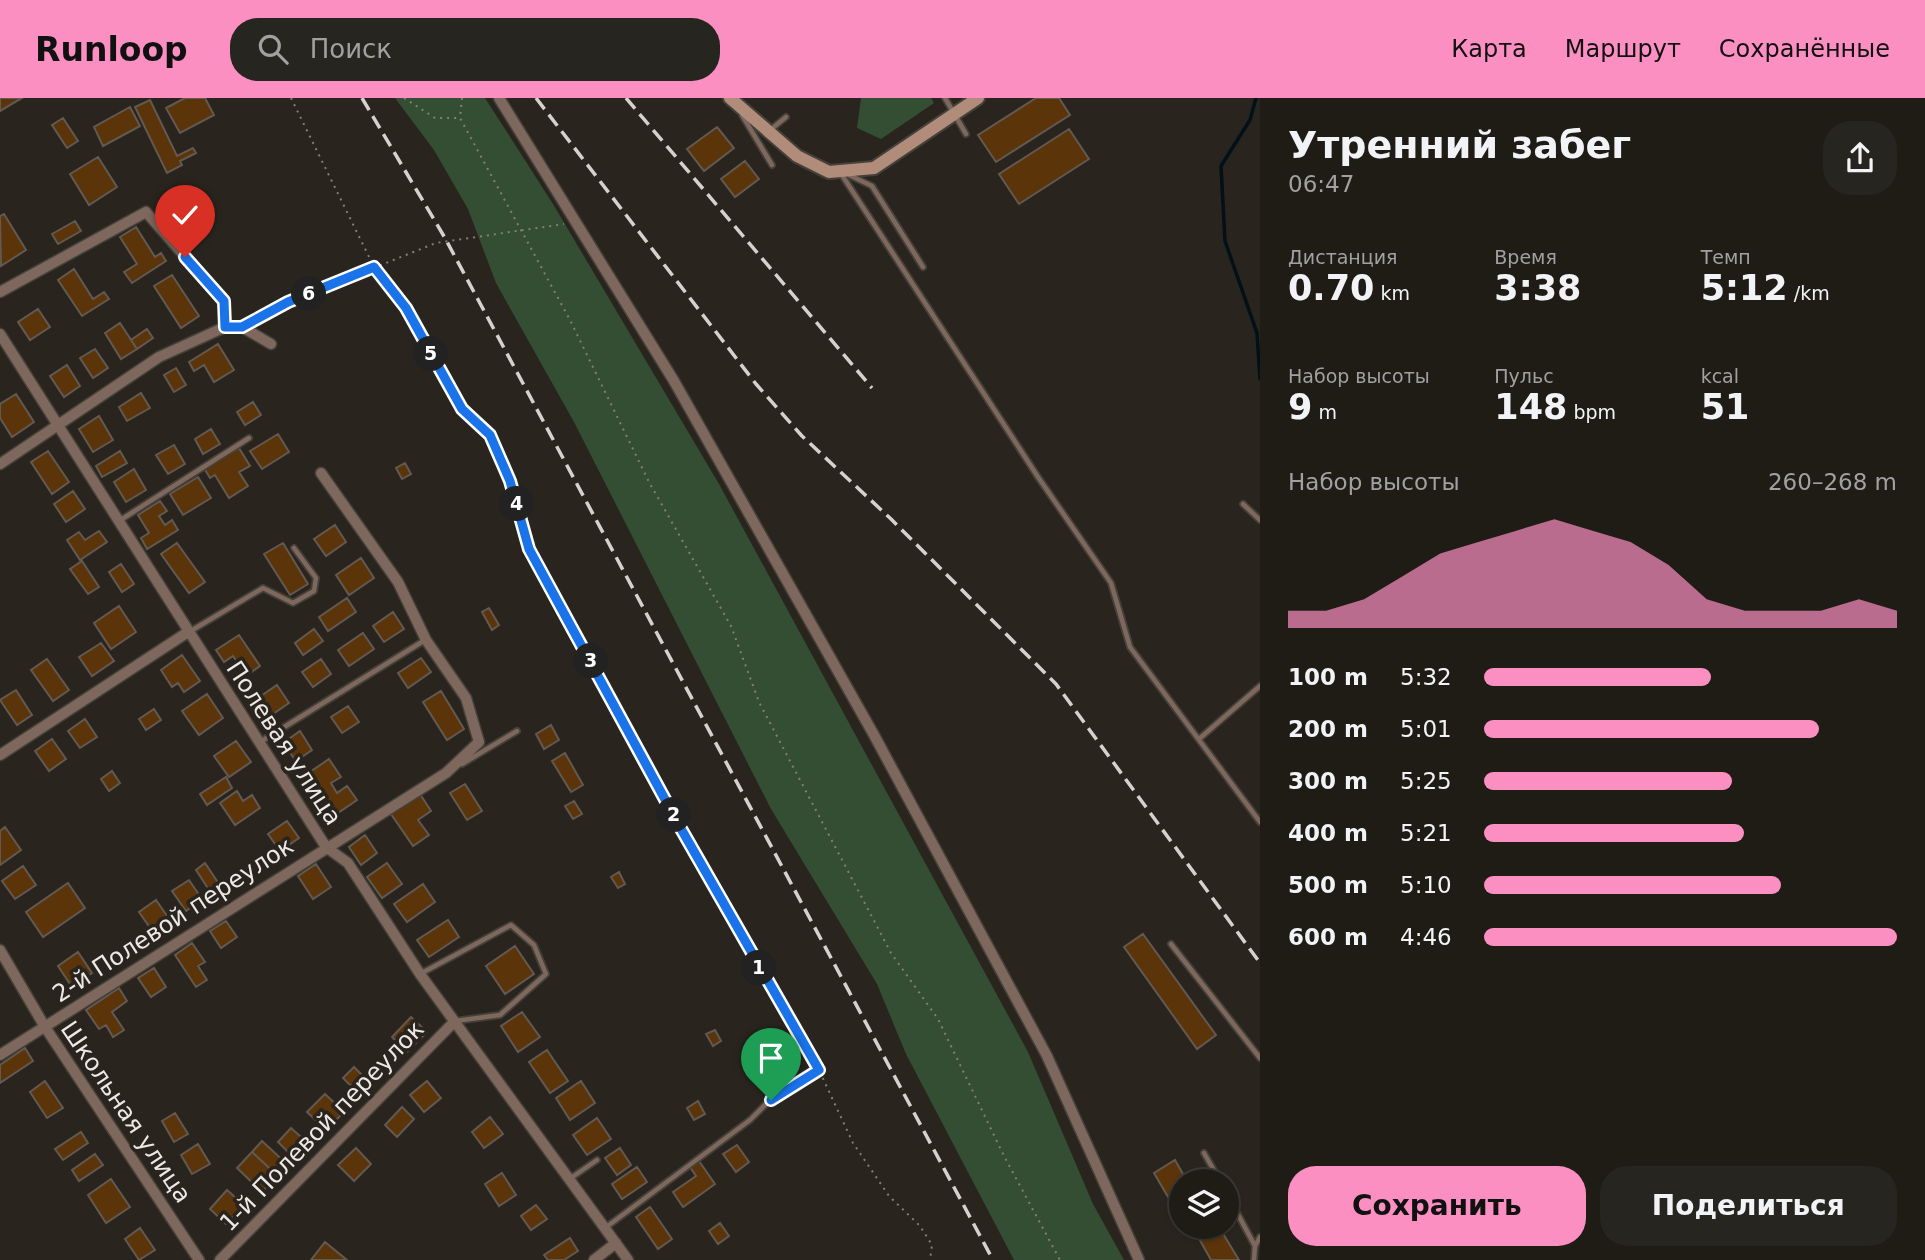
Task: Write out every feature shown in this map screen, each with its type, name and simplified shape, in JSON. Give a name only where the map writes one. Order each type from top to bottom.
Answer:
[{"type":"street","points":[[499,98],[681,393],[880,747],[1047,1056],[1139,1260]]},
{"type":"street","points":[[733,100],[797,156],[829,172],[874,168],[978,98]]},
{"type":"street","points":[[0,292],[146,212],[224,301],[225,327]]},
{"type":"street","points":[[0,464],[159,357],[225,327],[242,327],[271,344]]},
{"type":"street","name":"Полевая улица","points":[[0,334],[326,847],[348,863],[419,974],[628,1260]]},
{"type":"street","points":[[321,472],[398,582],[426,640]]},
{"type":"street","points":[[0,755],[188,632]]},
{"type":"street","name":"2-й Полевой переулок","points":[[0,1055],[446,773],[479,742],[466,698],[426,640]]},
{"type":"street","name":"Школьная улица","points":[[0,950],[45,1027],[199,1260]]},
{"type":"street","name":"1-й Полевой переулок","points":[[220,1260],[454,1021]]},
{"type":"street","points":[[594,1260],[616,1243]]},
{"type":"lane","points":[[945,98],[966,134]]},
{"type":"lane","points":[[733,100],[772,165]]},
{"type":"lane","points":[[768,131],[786,117]]},
{"type":"lane","points":[[840,171],[872,186],[923,267]]},
{"type":"lane","points":[[840,171],[1038,477],[1111,583],[1130,647],[1260,822]]},
{"type":"lane","points":[[118,522],[249,438]]},
{"type":"lane","points":[[1243,504],[1260,520]]},
{"type":"lane","points":[[188,632],[263,588],[293,603],[314,591],[316,578],[294,548]]},
{"type":"lane","points":[[259,743],[426,640]]},
{"type":"lane","points":[[1199,739],[1260,686]]},
{"type":"lane","points":[[446,773],[517,731]]},
{"type":"lane","points":[[419,974],[511,925],[534,945],[546,974],[500,1015],[454,1021]]},
{"type":"lane","points":[[1171,944],[1260,1058]]},
{"type":"lane","points":[[605,1228],[750,1120],[771,1100]]},
{"type":"lane","points":[[1204,1153],[1213,1169]]},
{"type":"lane","points":[[568,1181],[597,1160]]},
{"type":"lane","points":[[1239,1216],[1255,1246]]},
{"type":"lane","points":[[1254,1260],[1255,1246],[1260,1237]]},
{"type":"path","points":[[291,98],[374,267],[406,308],[462,409],[490,435],[506,470],[529,549],[680,827],[819,1070],[853,1143],[889,1196],[920,1226],[932,1245],[930,1260]]},
{"type":"path","points":[[404,98],[435,118],[460,118]]},
{"type":"path","points":[[462,98],[460,118],[570,320],[649,482],[731,626],[759,702],[891,953],[938,1019],[1004,1156],[1060,1260]]},
{"type":"path","points":[[242,327],[288,302],[436,243],[562,226],[573,218]]},
{"type":"path","points":[[771,1100],[819,1070]]},
{"type":"green space","points":[[395,98],[485,98],[553,204],[719,484],[1028,1052],[1093,1204],[1124,1260],[1014,1260],[906,1054],[877,984],[771,809],[574,422],[496,283],[468,209],[434,150]]},
{"type":"green space","points":[[861,98],[931,98],[934,103],[881,139],[857,128]]},
{"type":"building","points":[[0,98],[22,98],[0,111]]},
{"type":"building","points":[[185,98],[205,98],[214,115],[180,133],[166,108]]},
{"type":"building","points":[[1036,98],[1059,98],[1070,115],[996,162],[978,135]]},
{"type":"building","points":[[150,100],[177,156],[193,148],[196,153],[180,161],[182,165],[167,173],[135,107]]},
{"type":"building","points":[[130,107],[140,126],[103,146],[94,127]]},
{"type":"building","points":[[63,118],[78,141],[67,148],[52,125]]},
{"type":"building","points":[[717,127],[734,148],[704,171],[687,149]]},
{"type":"building","points":[[1069,129],[1089,159],[1019,204],[999,174]]},
{"type":"building","points":[[98,157],[117,187],[89,205],[70,174]]},
{"type":"building","points":[[745,161],[759,179],[735,197],[721,179]]},
{"type":"building","points":[[4,214],[26,250],[1,266],[0,216]]},
{"type":"building","points":[[75,221],[81,231],[58,244],[52,234]]},
{"type":"building","points":[[136,227],[155,257],[161,253],[166,261],[132,283],[124,272],[137,264],[120,237]]},
{"type":"building","points":[[74,269],[93,299],[104,292],[109,299],[82,316],[58,280]]},
{"type":"building","points":[[172,275],[199,316],[181,328],[154,286]]},
{"type":"building","points":[[38,309],[50,327],[30,340],[18,322]]},
{"type":"building","points":[[120,323],[137,349],[121,359],[105,333]]},
{"type":"building","points":[[147,329],[153,338],[137,349],[131,340]]},
{"type":"building","points":[[218,344],[234,370],[214,382],[204,365],[194,371],[189,362]]},
{"type":"building","points":[[95,349],[108,368],[93,378],[80,358]]},
{"type":"building","points":[[67,365],[80,386],[64,397],[50,376]]},
{"type":"building","points":[[176,368],[186,385],[174,392],[164,375]]},
{"type":"building","points":[[141,393],[150,408],[127,421],[119,407]]},
{"type":"building","points":[[16,394],[34,422],[12,437],[0,418],[0,404]]},
{"type":"building","points":[[253,402],[261,415],[245,425],[237,412]]},
{"type":"building","points":[[99,416],[113,440],[93,452],[79,429]]},
{"type":"building","points":[[211,429],[220,444],[203,454],[195,439]]},
{"type":"building","points":[[278,434],[289,452],[262,469],[250,451]]},
{"type":"building","points":[[174,445],[185,464],[168,474],[156,455]]},
{"type":"building","points":[[239,448],[250,466],[239,472],[248,486],[229,498],[215,475],[210,478],[204,468]]},
{"type":"building","points":[[48,451],[69,482],[52,494],[31,462]]},
{"type":"building","points":[[120,451],[127,463],[102,477],[96,466]]},
{"type":"building","points":[[405,463],[411,474],[402,479],[396,468]]},
{"type":"building","points":[[134,469],[146,490],[126,502],[114,482]]},
{"type":"building","points":[[198,477],[211,498],[183,515],[170,494]]},
{"type":"building","points":[[73,491],[85,509],[66,522],[54,504]]},
{"type":"building","points":[[160,501],[167,511],[159,516],[165,525],[172,520],[178,530],[147,549],[141,538],[149,533],[138,515]]},
{"type":"building","points":[[335,525],[346,542],[326,556],[314,539]]},
{"type":"building","points":[[99,531],[107,542],[80,560],[67,540],[79,532],[85,540]]},
{"type":"building","points":[[177,543],[205,582],[189,593],[161,554]]},
{"type":"building","points":[[283,543],[308,584],[290,595],[264,554]]},
{"type":"building","points":[[361,558],[374,578],[349,595],[336,575]]},
{"type":"building","points":[[82,561],[99,587],[88,594],[70,569]]},
{"type":"building","points":[[121,564],[134,584],[122,592],[109,572]]},
{"type":"building","points":[[347,598],[356,612],[328,631],[319,617]]},
{"type":"building","points":[[119,606],[136,632],[111,649],[94,623]]},
{"type":"building","points":[[489,608],[499,625],[492,630],[482,612]]},
{"type":"building","points":[[393,612],[404,629],[384,642],[373,626]]},
{"type":"building","points":[[314,629],[323,641],[303,655],[295,643]]},
{"type":"building","points":[[363,633],[374,649],[349,666],[338,650]]},
{"type":"building","points":[[239,635],[260,666],[246,676],[233,656],[224,662],[216,650]]},
{"type":"building","points":[[101,643],[114,661],[92,676],[79,657]]},
{"type":"building","points":[[182,655],[200,681],[184,692],[178,683],[172,687],[161,670]]},
{"type":"building","points":[[421,658],[431,672],[408,688],[398,673]]},
{"type":"building","points":[[47,659],[69,690],[53,701],[31,670]]},
{"type":"building","points":[[321,659],[331,674],[313,687],[302,672]]},
{"type":"building","points":[[277,685],[289,703],[270,716],[258,698]]},
{"type":"building","points":[[16,690],[32,715],[17,725],[0,700]]},
{"type":"building","points":[[441,691],[464,729],[447,740],[423,702]]},
{"type":"building","points":[[207,694],[223,718],[199,735],[182,711]]},
{"type":"building","points":[[348,706],[359,722],[342,733],[331,717]]},
{"type":"building","points":[[154,709],[161,720],[146,730],[139,719]]},
{"type":"building","points":[[85,719],[97,737],[80,748],[68,731]]},
{"type":"building","points":[[551,725],[559,740],[544,749],[536,734]]},
{"type":"building","points":[[300,731],[312,750],[296,761],[283,743]]},
{"type":"building","points":[[52,739],[66,759],[49,771],[35,751]]},
{"type":"building","points":[[236,741],[251,762],[229,777],[214,756]]},
{"type":"building","points":[[565,753],[583,785],[571,792],[552,761]]},
{"type":"building","points":[[329,759],[341,777],[331,783],[337,793],[347,786],[357,800],[332,817],[304,776]]},
{"type":"building","points":[[112,771],[120,783],[109,791],[101,779]]},
{"type":"building","points":[[226,777],[232,788],[207,805],[200,794]]},
{"type":"building","points":[[465,784],[482,811],[467,820],[450,793]]},
{"type":"building","points":[[237,791],[243,801],[252,795],[260,808],[235,825],[220,803]]},
{"type":"building","points":[[420,794],[431,811],[418,820],[429,835],[413,846],[391,814]]},
{"type":"building","points":[[574,801],[582,814],[573,819],[565,806]]},
{"type":"building","points":[[287,821],[299,838],[280,851],[268,834]]},
{"type":"building","points":[[5,827],[21,850],[0,865],[0,831]]},
{"type":"building","points":[[365,835],[377,853],[361,865],[349,847]]},
{"type":"building","points":[[205,863],[221,887],[211,893],[196,870]]},
{"type":"building","points":[[387,863],[402,884],[382,898],[367,877]]},
{"type":"building","points":[[316,864],[331,887],[313,899],[298,876]]},
{"type":"building","points":[[23,866],[36,885],[15,899],[2,881]]},
{"type":"building","points":[[619,872],[625,884],[618,888],[611,877]]},
{"type":"building","points":[[189,880],[202,899],[186,911],[172,891]]},
{"type":"building","points":[[68,883],[85,908],[43,937],[26,912]]},
{"type":"building","points":[[423,884],[435,902],[407,922],[394,904]]},
{"type":"building","points":[[156,900],[170,920],[153,932],[139,912]]},
{"type":"building","points":[[448,920],[459,937],[429,957],[417,940]]},
{"type":"building","points":[[226,921],[237,937],[221,948],[210,931]]},
{"type":"building","points":[[1143,934],[1216,1035],[1197,1049],[1124,947]]},
{"type":"building","points":[[192,943],[205,962],[198,966],[207,980],[196,987],[175,955]]},
{"type":"building","points":[[515,946],[534,974],[505,994],[486,966]]},
{"type":"building","points":[[78,952],[92,973],[72,987],[58,966]]},
{"type":"building","points":[[154,968],[166,987],[151,997],[138,978]]},
{"type":"building","points":[[119,988],[127,1001],[112,1012],[124,1030],[113,1037],[106,1025],[99,1029],[86,1010]]},
{"type":"building","points":[[522,1012],[540,1037],[518,1052],[501,1026]]},
{"type":"building","points":[[411,1017],[427,1032],[407,1052],[392,1037]]},
{"type":"building","points":[[715,1030],[721,1041],[713,1046],[706,1034]]},
{"type":"building","points":[[25,1048],[33,1061],[0,1083],[0,1065]]},
{"type":"building","points":[[547,1050],[568,1081],[550,1093],[529,1062]]},
{"type":"building","points":[[354,1067],[371,1084],[360,1095],[343,1078]]},
{"type":"building","points":[[45,1081],[63,1108],[47,1118],[30,1092]]},
{"type":"building","points":[[427,1081],[441,1098],[424,1112],[410,1095]]},
{"type":"building","points":[[581,1081],[595,1103],[570,1120],[556,1098]]},
{"type":"building","points":[[325,1094],[344,1112],[326,1130],[307,1112]]},
{"type":"building","points":[[698,1101],[705,1114],[694,1120],[687,1108]]},
{"type":"building","points":[[402,1107],[414,1119],[397,1137],[385,1125]]},
{"type":"building","points":[[175,1113],[188,1134],[174,1142],[162,1121]]},
{"type":"building","points":[[490,1117],[503,1134],[484,1148],[472,1132]]},
{"type":"building","points":[[597,1118],[611,1139],[587,1155],[573,1135]]},
{"type":"building","points":[[291,1128],[309,1144],[295,1159],[278,1142]]},
{"type":"building","points":[[81,1132],[88,1143],[63,1160],[55,1149]]},
{"type":"building","points":[[262,1141],[289,1166],[279,1177],[252,1152]]},
{"type":"building","points":[[198,1144],[210,1164],[192,1174],[181,1155]]},
{"type":"building","points":[[737,1145],[749,1162],[736,1172],[723,1154]]},
{"type":"building","points":[[356,1148],[371,1164],[354,1181],[338,1165]]},
{"type":"building","points":[[620,1148],[631,1165],[617,1175],[605,1158]]},
{"type":"building","points":[[252,1152],[277,1175],[262,1192],[237,1168]]},
{"type":"building","points":[[95,1154],[103,1165],[79,1181],[72,1170]]},
{"type":"building","points":[[1175,1160],[1180,1169],[1169,1169],[1169,1199],[1154,1173]]},
{"type":"building","points":[[699,1161],[715,1184],[683,1207],[673,1192],[696,1176],[690,1167]]},
{"type":"building","points":[[637,1167],[647,1182],[622,1199],[612,1184]]},
{"type":"building","points":[[502,1173],[516,1195],[499,1206],[485,1184]]},
{"type":"building","points":[[111,1179],[130,1207],[106,1223],[88,1195]]},
{"type":"building","points":[[227,1190],[244,1205],[226,1224],[210,1209]]},
{"type":"building","points":[[536,1205],[547,1219],[531,1230],[521,1216]]},
{"type":"building","points":[[650,1207],[672,1239],[658,1249],[636,1217]]},
{"type":"building","points":[[720,1223],[729,1236],[718,1244],[709,1231]]},
{"type":"building","points":[[140,1228],[155,1250],[139,1260],[125,1239]]},
{"type":"building","points":[[570,1238],[578,1251],[564,1260],[548,1260],[544,1255]]},
{"type":"building","points":[[1199,1239],[1226,1239],[1239,1260],[1211,1260]]},
{"type":"building","points":[[325,1242],[347,1260],[311,1260]]},
{"type":"waterway","points":[[1256,98],[1250,120],[1221,166],[1225,241],[1257,333],[1260,379]]},
{"type":"railway","points":[[362,98],[445,238],[993,1260]]},
{"type":"railway","points":[[536,98],[756,384],[802,436],[891,519],[1056,684],[1260,963]]},
{"type":"railway","points":[[626,98],[872,388]]},
{"type":"route","points":[[185,257],[224,301],[225,327],[242,327],[288,302],[374,267],[406,308],[462,409],[490,435],[510,481],[529,549],[680,827],[819,1070],[771,1100]]}]
